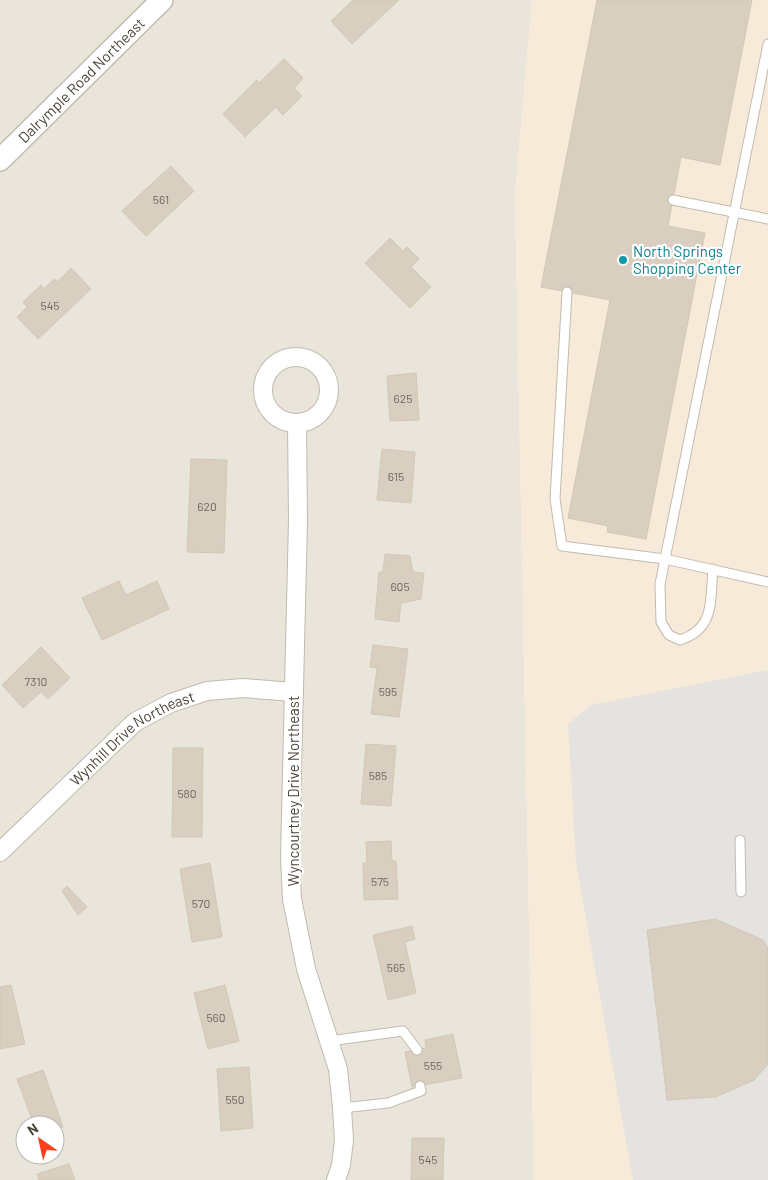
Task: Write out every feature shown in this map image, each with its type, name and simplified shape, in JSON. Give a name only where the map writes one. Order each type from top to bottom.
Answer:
[{"type":"street","name":"Dalrymple Road Northeast","points":[[0,160],[162,0]]},
{"type":"street","name":"Wyncourtney Drive Northeast","points":[[297,424],[298,520],[290,847],[292,899],[306,969],[338,1068],[344,1140],[341,1165],[336,1180]]},
{"type":"street","name":"Wynhill Drive Northeast","points":[[0,852],[135,722],[171,703],[207,691],[243,688],[294,692]]},
{"type":"lane","points":[[713,569],[706,621],[700,631],[691,637],[680,640],[669,635],[661,622],[660,584],[768,44]]},
{"type":"lane","points":[[673,200],[768,219]]},
{"type":"lane","points":[[567,292],[556,499],[562,546],[665,559],[768,582]]},
{"type":"lane","points":[[740,840],[741,892]]},
{"type":"lane","points":[[329,1041],[403,1031],[417,1050]]},
{"type":"lane","points":[[342,1108],[388,1103],[421,1091],[420,1086]]},
{"type":"shaded area","points":[[0,0],[532,0],[515,194],[534,1180],[0,1180]]},
{"type":"shaded area","points":[[532,0],[768,0],[768,1180],[534,1180],[515,194]]},
{"type":"shaded area","points":[[768,670],[768,1180],[633,1180],[576,863],[568,724],[591,705]]},
{"type":"building","points":[[353,0],[399,0],[352,44],[331,21]]},
{"type":"building","name":"North Springs Shopping Center","points":[[597,0],[752,0],[720,165],[681,157],[668,226],[705,233],[646,539],[607,532],[608,526],[568,518],[610,300],[541,287]]},
{"type":"building","points":[[284,59],[303,78],[294,88],[302,96],[283,115],[276,107],[245,137],[223,114],[257,80],[259,83]]},
{"type":"building","points":[[171,166],[194,191],[146,236],[122,211]]},
{"type":"building","points":[[390,238],[403,251],[407,247],[419,259],[411,267],[431,287],[410,308],[365,263]]},
{"type":"building","points":[[71,268],[91,289],[38,339],[17,317],[27,307],[23,302],[41,285],[44,289],[54,279],[57,282]]},
{"type":"building","points":[[416,373],[419,420],[390,421],[387,376]]},
{"type":"building","points":[[382,449],[415,452],[411,503],[377,500]]},
{"type":"building","points":[[191,459],[227,460],[224,553],[187,552]]},
{"type":"building","points":[[385,554],[410,556],[413,572],[424,573],[421,599],[401,603],[399,622],[375,619],[379,572],[383,572]]},
{"type":"building","points":[[119,581],[126,595],[157,581],[169,609],[102,640],[82,598]]},
{"type":"building","points":[[373,645],[408,649],[399,717],[371,714],[377,668],[370,667]]},
{"type":"building","points":[[41,647],[70,678],[48,699],[41,692],[23,708],[2,685]]},
{"type":"building","points":[[366,744],[396,746],[391,806],[361,804]]},
{"type":"building","points":[[173,748],[203,748],[202,837],[172,837]]},
{"type":"building","points":[[391,841],[392,861],[396,861],[398,899],[364,900],[363,863],[367,863],[366,842]]},
{"type":"building","points":[[210,863],[222,937],[192,942],[180,869]]},
{"type":"building","points":[[67,886],[87,907],[78,915],[62,891]]},
{"type":"building","points":[[715,919],[763,940],[768,948],[768,1064],[754,1080],[716,1097],[667,1100],[647,930]]},
{"type":"building","points":[[412,926],[415,939],[405,942],[416,993],[388,1000],[373,935]]},
{"type":"building","points":[[11,985],[25,1044],[0,1049],[0,987]]},
{"type":"building","points":[[225,985],[239,1041],[208,1049],[194,993]]},
{"type":"building","points":[[453,1034],[462,1078],[412,1087],[405,1052],[426,1048],[425,1040]]},
{"type":"building","points":[[249,1067],[253,1128],[221,1131],[217,1069]]},
{"type":"building","points":[[43,1070],[59,1115],[30,1115],[17,1079]]},
{"type":"building","points":[[412,1138],[444,1138],[443,1180],[411,1180]]},
{"type":"building","points":[[69,1164],[75,1180],[39,1180],[37,1174]]},
{"type":"place","name":"North Springs Shopping Center","points":[[623,260]]}]
